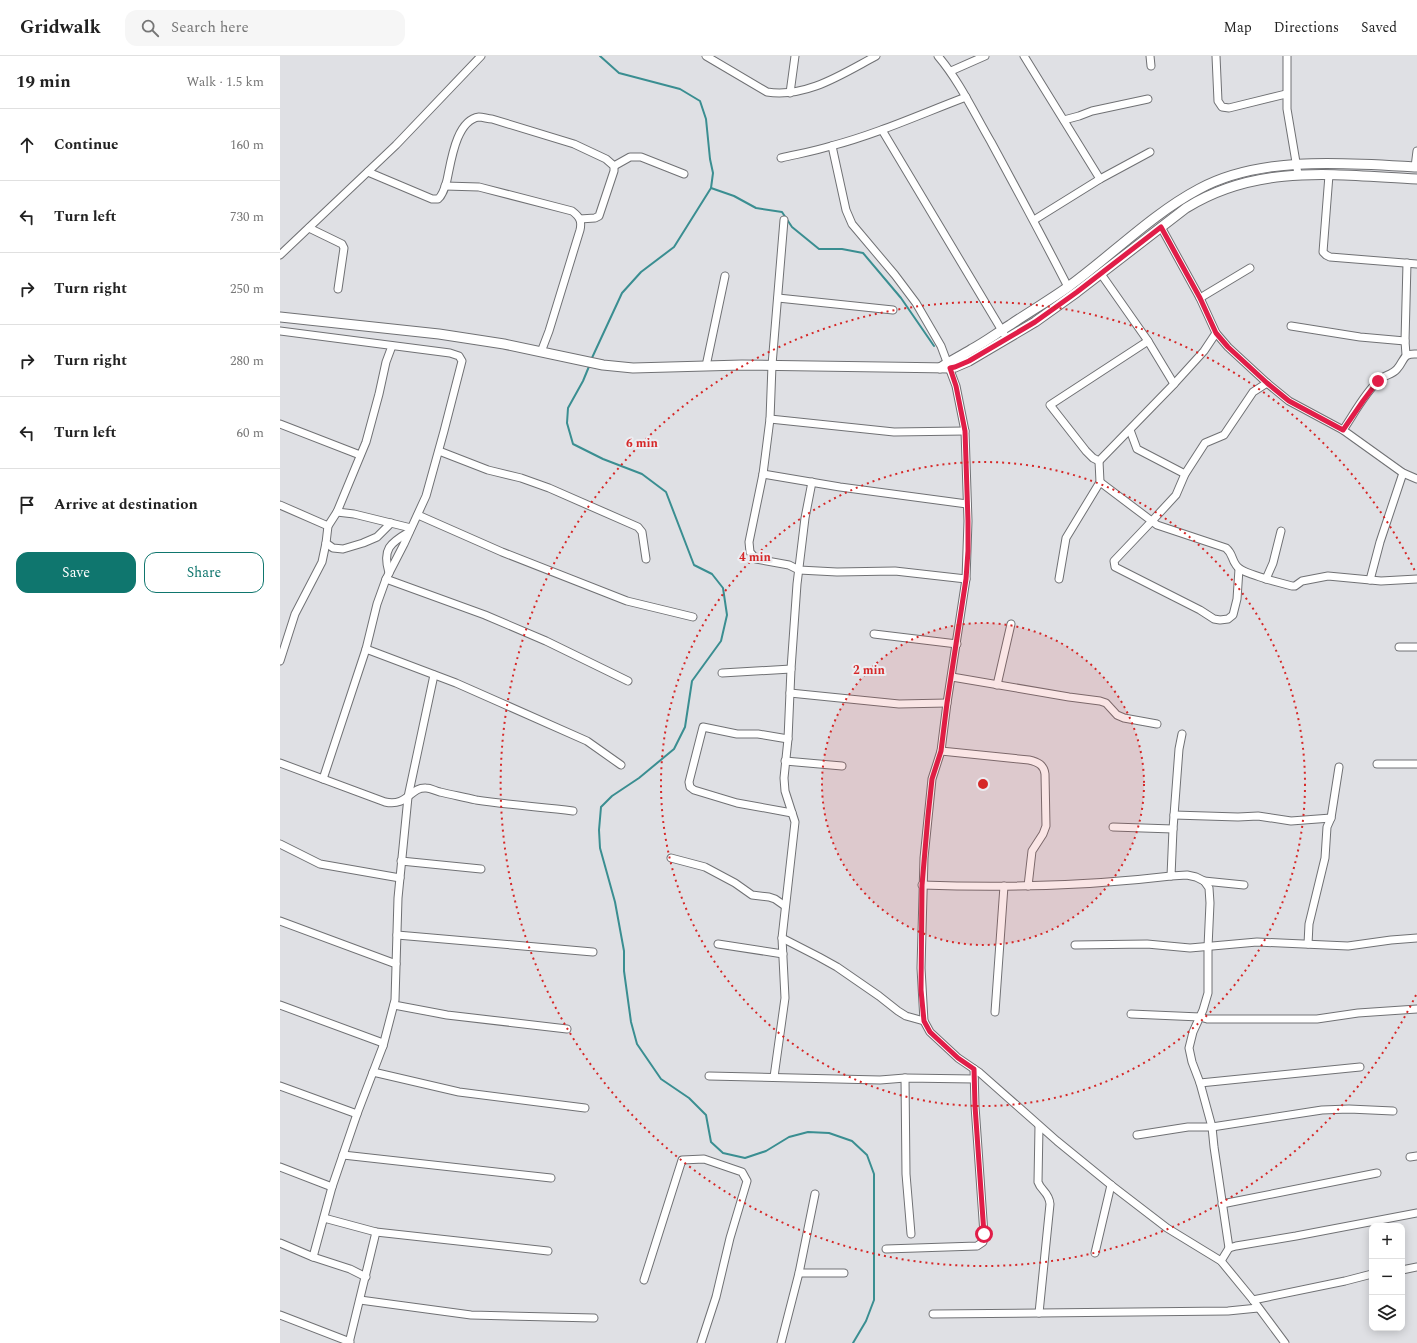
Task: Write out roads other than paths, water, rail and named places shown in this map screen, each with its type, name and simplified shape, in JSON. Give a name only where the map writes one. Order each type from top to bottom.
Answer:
[{"type":"street","points":[[280,255],[396,145],[482,56]]},
{"type":"street","points":[[706,56],[767,92],[777,94],[790,93],[816,87],[876,56]]},
{"type":"street","points":[[790,93],[795,56]]},
{"type":"street","points":[[938,56],[951,71],[966,97],[1034,220],[1068,287]]},
{"type":"street","points":[[951,71],[985,56]]},
{"type":"street","points":[[1024,56],[1100,179]]},
{"type":"street","points":[[1150,56],[1151,66]]},
{"type":"street","points":[[1216,56],[1218,101],[1222,107],[1229,108],[1286,94]]},
{"type":"street","points":[[1287,56],[1287,109],[1297,170]]},
{"type":"street","points":[[781,158],[832,146],[882,130],[966,97]]},
{"type":"street","points":[[1064,120],[1092,111],[1148,99]]},
{"type":"street","points":[[368,172],[432,199],[438,200],[441,197],[445,186],[457,139],[466,125],[471,120],[479,117],[492,119],[574,144],[606,159],[614,166]]},
{"type":"street","points":[[882,130],[1007,338]]},
{"type":"street","points":[[832,146],[848,216],[852,224],[895,275],[916,303],[935,335],[949,365],[956,386],[965,431],[968,521],[966,579],[941,751],[932,779],[922,885],[921,968],[922,1008],[924,1021],[930,1032],[958,1058],[1006,1095],[1039,1126],[1111,1185],[1167,1228],[1221,1260],[1285,1343]]},
{"type":"street","points":[[949,365],[955,367],[969,361],[1058,306],[1186,208],[1203,198],[1224,189],[1248,182],[1297,170],[1333,164],[1416,167],[1417,151]]},
{"type":"street","points":[[1034,220],[1100,179],[1150,152]]},
{"type":"street","points":[[614,166],[630,157],[641,157],[684,174]]},
{"type":"street","points":[[580,219],[595,218],[599,216],[614,171],[614,166]]},
{"type":"street","points":[[280,317],[439,334],[541,352],[602,365],[633,368],[772,365],[940,368],[949,365],[1068,287],[1156,218],[1200,188],[1219,180],[1242,172],[1264,168],[1328,174],[1417,179]]},
{"type":"street","points":[[1328,174],[1323,252],[1330,257],[1417,264]]},
{"type":"street","points":[[445,186],[472,186],[493,190],[572,212],[579,216],[582,222],[578,237],[541,352]]},
{"type":"street","points":[[784,220],[772,365],[770,419],[763,474],[749,542],[750,552],[756,559],[789,565],[799,570],[837,572],[895,571],[966,579]]},
{"type":"street","points":[[1161,227],[1200,298],[1216,333],[1228,347],[1289,401],[1343,430],[1403,473],[1417,479]]},
{"type":"street","points":[[309,228],[342,244],[344,248],[338,289]]},
{"type":"street","points":[[1343,430],[1378,381],[1397,369],[1406,355],[1407,263]]},
{"type":"street","points":[[1200,298],[1250,268]]},
{"type":"street","points":[[1101,274],[1148,341],[1174,384]]},
{"type":"street","points":[[706,366],[725,276]]},
{"type":"street","points":[[778,298],[893,310]]},
{"type":"street","points":[[1291,326],[1360,337],[1405,341]]},
{"type":"street","points":[[280,331],[450,353],[459,356],[462,361],[426,496],[388,576],[377,604],[366,649],[323,779]]},
{"type":"street","points":[[1059,579],[1066,538],[1100,482],[1099,461],[1174,384],[1204,351],[1216,333]]},
{"type":"street","points":[[1099,461],[1093,458],[1086,451],[1050,405],[1148,341]]},
{"type":"street","points":[[280,661],[295,614],[322,562],[328,526],[337,512],[366,442],[386,362],[392,346]]},
{"type":"street","points":[[1406,355],[1417,354]]},
{"type":"street","points":[[1239,569],[1237,599],[1233,615],[1228,619],[1220,620],[1214,619],[1200,610],[1114,567],[1114,561],[1176,495],[1185,474],[1205,443],[1224,435],[1253,392],[1267,383]]},
{"type":"street","points":[[770,419],[894,432],[965,431]]},
{"type":"street","points":[[280,424],[360,455]]},
{"type":"street","points":[[1130,430],[1137,449],[1185,474]]},
{"type":"street","points":[[439,451],[488,470],[521,478],[549,488],[638,527],[642,532],[646,559]]},
{"type":"street","points":[[1370,580],[1380,542],[1403,473]]},
{"type":"street","points":[[763,474],[967,504]]},
{"type":"street","points":[[774,1077],[785,998],[782,938],[795,822],[785,791],[785,761],[788,739],[791,669],[799,570],[805,518],[812,482]]},
{"type":"street","points":[[1100,482],[1157,525],[1226,548],[1231,552],[1234,564],[1239,569],[1266,579],[1295,586],[1302,581],[1328,576],[1381,581],[1417,578]]},
{"type":"street","points":[[280,504],[328,526]]},
{"type":"street","points":[[337,512],[354,514],[410,530]]},
{"type":"street","points":[[418,514],[502,552],[627,601],[693,617]]},
{"type":"street","points":[[326,543],[337,549],[343,549],[377,537],[391,524]]},
{"type":"street","points":[[388,576],[386,563],[390,545],[410,530]]},
{"type":"street","points":[[1266,579],[1273,563],[1281,531]]},
{"type":"street","points":[[388,576],[485,614],[546,641],[628,681]]},
{"type":"street","points":[[997,685],[1011,624]]},
{"type":"street","points":[[874,634],[957,644]]},
{"type":"street","points":[[1399,647],[1417,647]]},
{"type":"street","points":[[366,649],[434,675],[587,741],[621,765]]},
{"type":"street","points":[[722,673],[791,669]]},
{"type":"street","points":[[313,1257],[332,1187],[357,1114],[383,1046],[394,1005],[401,862],[408,797],[434,675]]},
{"type":"street","points":[[952,677],[1100,701],[1106,703],[1117,715],[1124,718],[1157,724]]},
{"type":"street","points":[[790,693],[899,704],[947,703]]},
{"type":"street","points":[[788,739],[758,734],[737,734],[703,728],[689,782],[690,786],[694,790],[737,803],[792,812]]},
{"type":"street","points":[[1171,876],[1172,829],[1179,749],[1182,734]]},
{"type":"street","points":[[941,751],[1029,760],[1040,764],[1043,767],[1045,774],[1046,826],[1043,834],[1032,851],[1028,886]]},
{"type":"street","points":[[785,761],[842,766]]},
{"type":"street","points":[[280,764],[393,804],[401,802],[423,788],[429,788],[438,792],[514,806],[573,810]]},
{"type":"street","points":[[1377,764],[1417,764]]},
{"type":"street","points":[[1308,944],[1309,924],[1325,858],[1327,827],[1331,818],[1339,767]]},
{"type":"street","points":[[1174,814],[1238,817],[1258,816],[1291,821],[1331,818]]},
{"type":"street","points":[[1113,827],[1172,829]]},
{"type":"street","points":[[280,844],[320,864],[400,878]]},
{"type":"street","points":[[671,858],[704,867],[735,883],[752,895],[775,899],[786,906]]},
{"type":"street","points":[[401,862],[481,869]]},
{"type":"street","points":[[922,885],[1028,886],[1096,883],[1187,875],[1204,881],[1244,885]]},
{"type":"street","points":[[1204,881],[1209,888],[1210,902],[1208,993],[1204,1010],[1192,1032],[1189,1048],[1212,1127],[1229,1248]]},
{"type":"street","points":[[994,1012],[1004,886]]},
{"type":"street","points":[[280,921],[396,964]]},
{"type":"street","points":[[397,935],[592,952]]},
{"type":"street","points":[[782,938],[837,967],[902,1014],[924,1021]]},
{"type":"street","points":[[1076,945],[1147,944],[1190,948],[1257,942],[1348,946],[1417,938]]},
{"type":"street","points":[[718,944],[783,954]]},
{"type":"street","points":[[280,1005],[381,1041],[383,1046]]},
{"type":"street","points":[[394,1005],[447,1015],[567,1029]]},
{"type":"street","points":[[1131,1014],[1200,1017],[1207,1019],[1317,1019],[1358,1013],[1417,1009]]},
{"type":"street","points":[[1200,1083],[1360,1067]]},
{"type":"street","points":[[886,1249],[977,1246],[983,1242],[984,1234],[975,1106],[974,1069]]},
{"type":"street","points":[[373,1072],[459,1092],[586,1108]]},
{"type":"street","points":[[709,1076],[880,1080],[905,1078],[974,1079]]},
{"type":"street","points":[[905,1078],[906,1174],[911,1234]]},
{"type":"street","points":[[280,1086],[357,1114]]},
{"type":"street","points":[[1137,1135],[1188,1127],[1212,1127],[1322,1110],[1349,1109],[1393,1111]]},
{"type":"street","points":[[1039,1126],[1038,1182],[1039,1186],[1048,1194],[1050,1204],[1039,1313]]},
{"type":"street","points":[[343,1155],[551,1178]]},
{"type":"street","points":[[644,1280],[682,1160],[704,1159],[742,1172],[747,1181],[730,1238],[716,1297],[701,1343]]},
{"type":"street","points":[[280,1167],[332,1187]]},
{"type":"street","points":[[1222,1204],[1377,1173]]},
{"type":"street","points":[[1095,1253],[1111,1185]]},
{"type":"street","points":[[781,1343],[799,1273],[815,1194]]},
{"type":"street","points":[[1221,1260],[1229,1248],[1236,1246],[1417,1213]]},
{"type":"street","points":[[324,1218],[376,1232],[548,1250]]},
{"type":"street","points":[[280,1315],[350,1342],[376,1232]]},
{"type":"street","points":[[280,1243],[313,1257],[350,1269],[366,1277]]},
{"type":"street","points":[[1405,1270],[1417,1268]]},
{"type":"street","points":[[799,1273],[844,1273]]},
{"type":"street","points":[[1253,1300],[1369,1275]]},
{"type":"street","points":[[360,1300],[471,1315],[594,1318]]},
{"type":"street","points":[[933,1314],[1228,1311],[1258,1308]]},
{"type":"waterway","points":[[591,360],[622,293],[641,272],[674,247],[711,188],[713,173],[706,119],[700,101],[680,89],[619,73],[600,56]]},
{"type":"waterway","points":[[711,188],[734,196],[756,208],[782,212],[792,227],[819,249],[842,249],[863,253],[901,298],[934,346]]},
{"type":"waterway","points":[[590,364],[583,381],[568,408],[567,423],[573,444],[603,459],[642,474],[666,492],[694,565],[712,574],[723,588],[727,615],[721,641],[692,681],[685,727],[674,749],[639,778],[612,796],[601,807],[599,830],[600,848],[615,902],[624,951],[624,971],[631,1022],[637,1044],[661,1079],[689,1098],[706,1115],[711,1142],[723,1153],[745,1158],[766,1151],[789,1137],[808,1132],[829,1133],[852,1141],[867,1155],[874,1174],[874,1300],[866,1321],[853,1343]]}]
